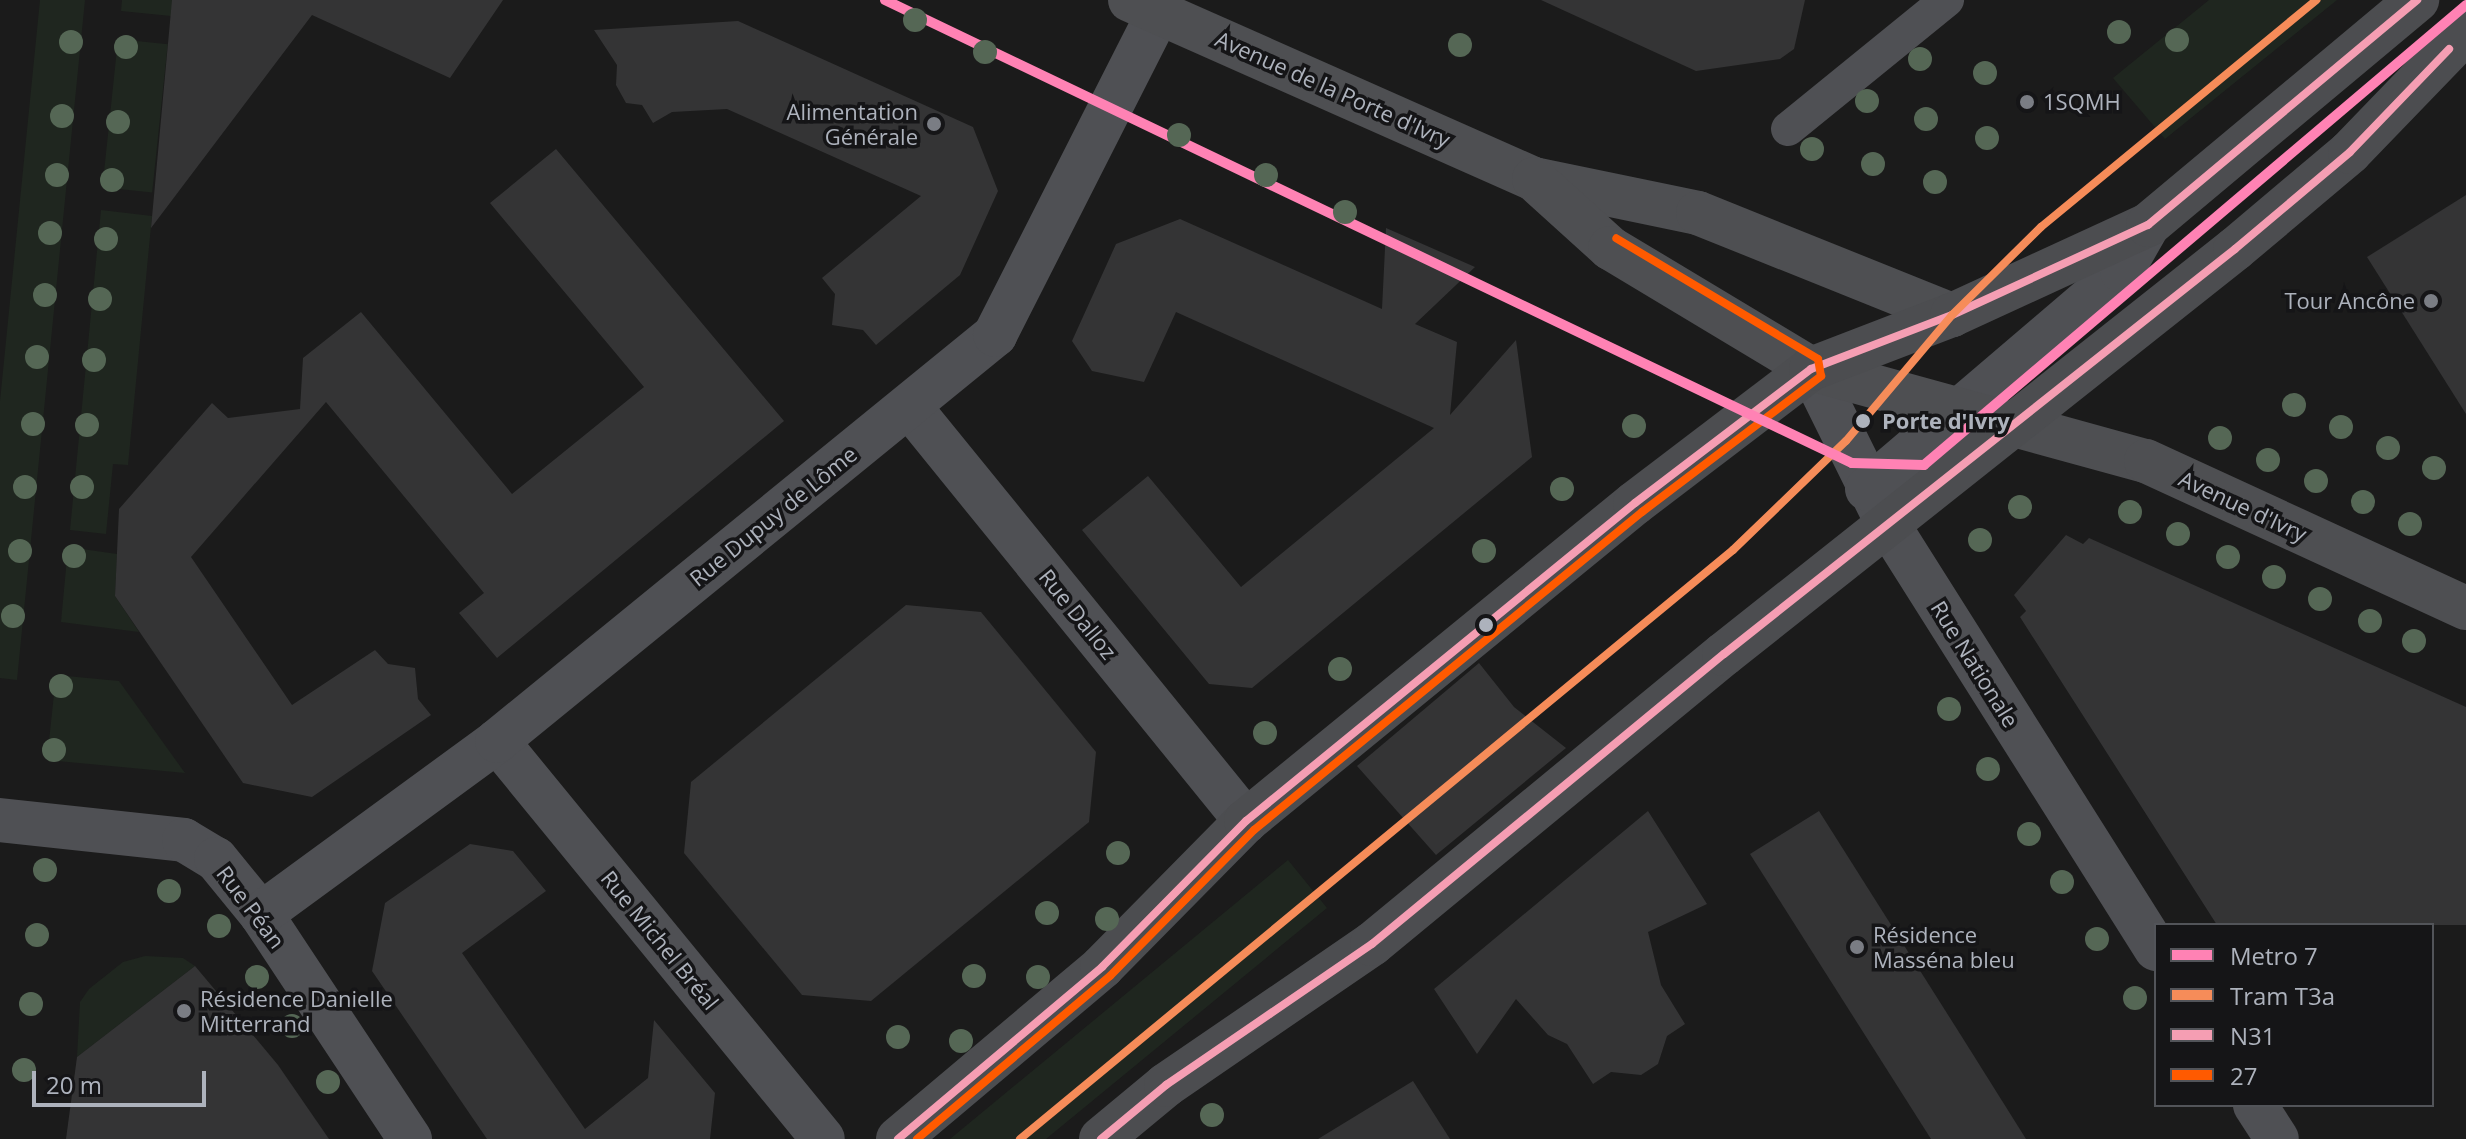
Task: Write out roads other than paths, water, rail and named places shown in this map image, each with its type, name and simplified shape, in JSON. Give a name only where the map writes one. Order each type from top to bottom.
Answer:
[{"type":"main road","points":[[898,1139],[1102,967],[1246,821],[1635,503],[1811,369],[1952,315],[2148,225],[2417,0]]},
{"type":"main road","name":"Avenue de la Porte d'Ivry","points":[[1144,6],[1534,179],[1698,213],[1952,315]]},
{"type":"main road","points":[[1101,1139],[1178,1077],[1372,944],[1877,506],[2014,421],[2350,152],[2466,32]]},
{"type":"main road","name":"Avenue de la Porte d'Ivry","points":[[1534,179],[1610,248],[1811,369],[2014,421]]},
{"type":"main road","name":"Avenue d'Ivry","points":[[2014,421],[2146,461],[2466,608]]},
{"type":"street","points":[[1788,129],[1947,0]]},
{"type":"street","name":"Rue Dupuy de Lôme","points":[[261,914],[497,741],[995,335],[1144,6]]},
{"type":"street","points":[[1877,506],[1957,406],[2122,271],[2148,225]]},
{"type":"street","name":"Rue Nationale","points":[[1811,369],[1877,506],[2154,946]]},
{"type":"street","name":"Rue Dalloz","points":[[909,406],[1246,821]]},
{"type":"street","name":"Rue Michel Bréal","points":[[497,741],[823,1139]]},
{"type":"street","name":"Rue Péan","points":[[0,820],[184,840],[216,859],[261,914],[410,1139]]},
{"type":"street","points":[[2256,1107],[2277,1139]]},
{"type":"metro line","name":"7","points":[[885,0],[1852,463],[1924,465],[2466,5]]},
{"type":"tram line","name":"T3a","points":[[1020,1139],[1733,550],[1846,441],[1952,315],[2041,227],[2316,0]]},
{"type":"place","name":"1SQMH","points":[[2027,102]]},
{"type":"place","name":"Alimentation Générale","points":[[934,124]]},
{"type":"place","name":"Tour Ancône","points":[[2431,301]]},
{"type":"place","name":"Porte d'Ivry","points":[[1863,421]]},
{"type":"place","name":"Résidence Masséna bleu","points":[[1857,947]]},
{"type":"place","name":"Résidence Danielle Mitterrand","points":[[184,1011]]}]
